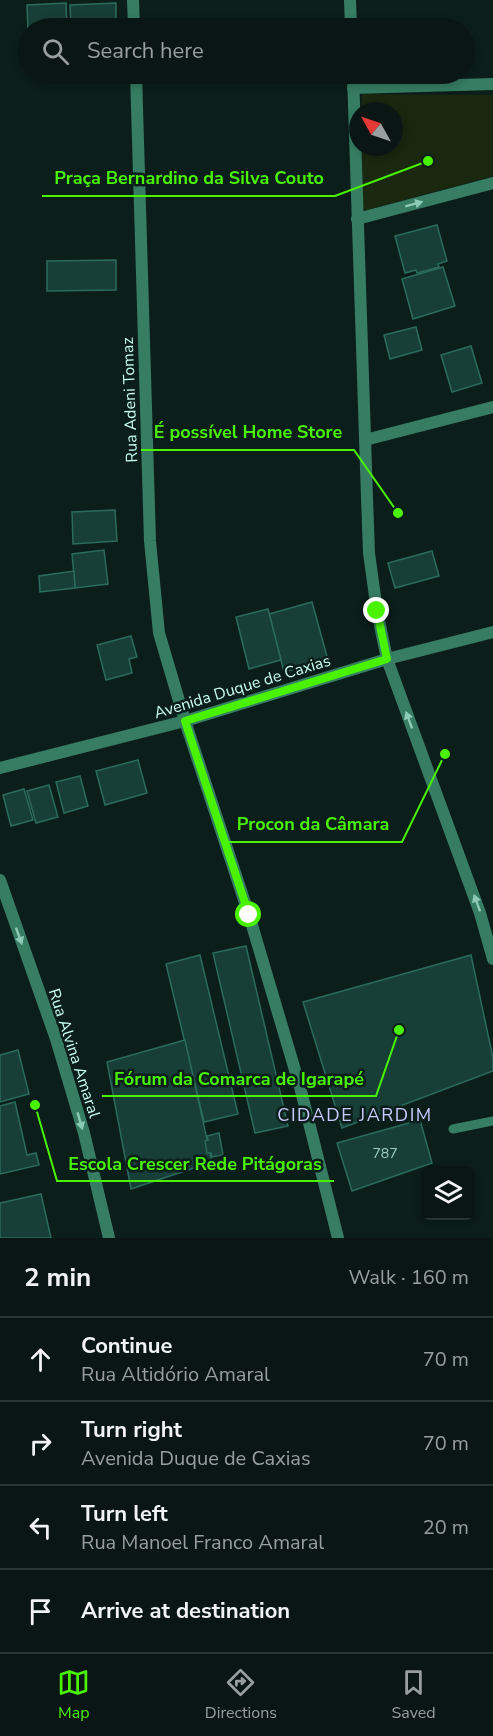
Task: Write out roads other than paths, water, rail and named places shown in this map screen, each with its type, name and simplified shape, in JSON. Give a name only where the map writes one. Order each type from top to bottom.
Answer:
[{"type":"street","points":[[133,0],[134,18]]},
{"type":"street","points":[[350,0],[351,18]]},
{"type":"street","name":"Rua Adeni Tomaz","points":[[136,84],[150,541],[159,633],[185,721],[249,915],[290,1053],[338,1238]]},
{"type":"street","points":[[353,84],[369,553],[377,611],[387,659],[480,913],[493,959]]},
{"type":"street","points":[[353,88],[493,84]]},
{"type":"street","points":[[357,219],[493,183]]},
{"type":"street","points":[[365,440],[493,407]]},
{"type":"street","name":"Avenida Duque de Caxias","points":[[0,768],[185,721],[387,659],[493,632]]},
{"type":"street","name":"Rua Alvina Amaral","points":[[0,880],[59,1050],[84,1133],[109,1238]]},
{"type":"lane","points":[[453,1129],[493,1121]]},
{"type":"place","name":"Praça Bernardino da Silva Couto","points":[[428,161]]},
{"type":"place","name":"É possível Home Store","points":[[398,513]]},
{"type":"place","name":"Procon da Câmara","points":[[445,754]]},
{"type":"place","name":"Fórum da Comarca de Igarapé","points":[[399,1030]]},
{"type":"place","name":"Escola Crescer Rede Pitágoras","points":[[35,1105]]},
{"type":"district","name":"CIDADE JARDIM","points":[[355,1115]]}]
